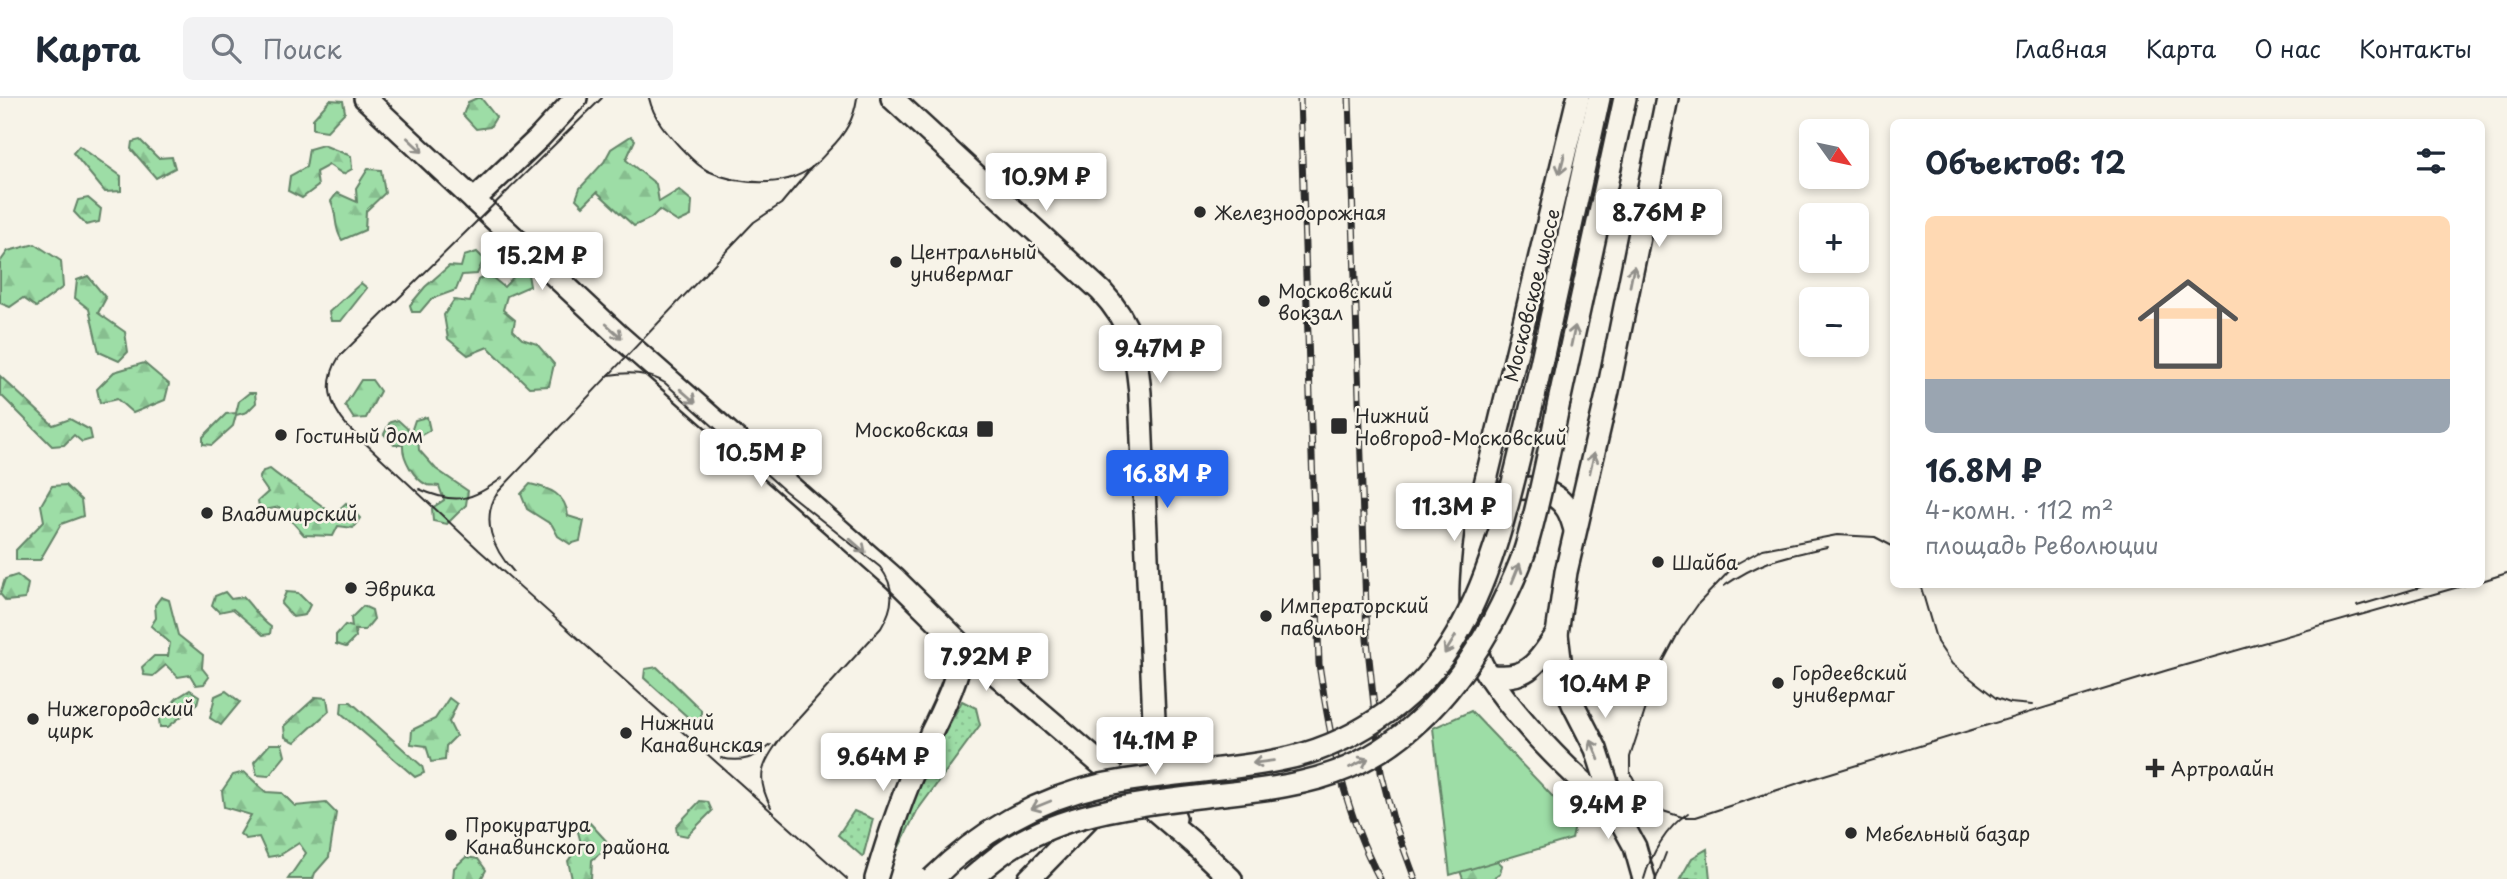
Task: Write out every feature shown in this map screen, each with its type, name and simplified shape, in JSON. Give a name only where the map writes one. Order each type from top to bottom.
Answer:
[{"type":"main road","points":[[365,98],[618,335],[895,579],[963,646],[1192,842],[1231,879]]},
{"type":"main road","points":[[474,200],[539,138],[576,98]]},
{"type":"main road","points":[[892,98],[1101,291],[1127,324],[1136,355],[1140,393],[1155,743],[1166,797],[1173,815],[1192,842]]},
{"type":"main road","name":"Московское шоссе","points":[[1578,98],[1479,509],[1472,570],[1471,611],[1479,660],[1488,676],[1509,704],[1571,772],[1618,814]]},
{"type":"main road","points":[[932,879],[953,858],[984,835],[1036,806],[1098,786],[1280,760],[1351,736],[1381,718],[1409,694],[1433,668],[1451,645],[1468,613],[1499,536],[1534,396],[1599,98]]},
{"type":"main road","points":[[971,879],[992,860],[1023,840],[1075,820],[1129,805],[1268,789],[1345,769],[1400,737],[1427,715],[1454,684],[1494,620],[1525,549],[1625,98]]},
{"type":"main road","name":"Московское шоссе","points":[[1644,879],[1635,848],[1618,814],[1596,749],[1573,704],[1562,675],[1557,634],[1566,572],[1608,391],[1667,98]]},
{"type":"main road","points":[[1479,509],[1503,493],[1519,488],[1534,488],[1553,495],[1567,509],[1575,530]]},
{"type":"main road","points":[[1488,676],[1504,678],[1521,675],[1536,663],[1557,634]]},
{"type":"main road","points":[[876,879],[914,771],[954,681],[963,646]]},
{"type":"main road","points":[[1029,879],[1122,784],[1155,743]]},
{"type":"green space","points":[[481,98],[496,117],[490,127],[476,129],[463,115],[468,102]]},
{"type":"green space","points":[[330,100],[343,101],[345,112],[327,131],[313,129],[313,119]]},
{"type":"green space","points":[[631,136],[635,140],[626,160],[656,184],[659,202],[679,190],[692,201],[691,216],[678,222],[659,210],[651,218],[634,226],[597,192],[583,206],[576,199],[580,188],[604,162],[611,149]]},
{"type":"green space","points":[[140,140],[158,158],[172,157],[175,168],[156,178],[131,149],[132,142]]},
{"type":"green space","points":[[323,145],[351,156],[352,169],[343,174],[329,165],[316,172],[318,186],[302,198],[288,191],[290,176],[306,167],[309,149]]},
{"type":"green space","points":[[79,146],[121,176],[121,191],[105,192],[73,153]]},
{"type":"green space","points":[[368,169],[381,170],[385,193],[366,211],[365,230],[342,240],[337,231],[331,201],[337,193],[357,202],[356,188]]},
{"type":"green space","points":[[88,198],[101,209],[99,222],[86,225],[74,212],[78,200]]},
{"type":"green space","points":[[35,244],[61,261],[63,287],[36,307],[23,298],[10,307],[0,303],[0,262],[8,251]]},
{"type":"green space","points":[[477,252],[484,259],[477,274],[462,275],[456,290],[431,299],[420,312],[412,312],[410,305],[425,287],[449,266],[461,267],[464,256]]},
{"type":"green space","points":[[518,272],[528,274],[530,286],[507,296],[503,310],[515,320],[513,330],[522,339],[537,344],[554,364],[549,386],[529,387],[488,347],[468,355],[448,339],[444,315],[454,300],[470,302],[478,280],[488,274],[504,287]]},
{"type":"green space","points":[[88,276],[106,298],[98,313],[125,332],[128,352],[119,361],[99,352],[89,309],[75,298],[77,280]]},
{"type":"green space","points":[[361,283],[367,288],[341,321],[331,321],[329,312]]},
{"type":"green space","points":[[144,363],[169,384],[165,400],[133,413],[117,399],[100,403],[97,389],[114,372]]},
{"type":"green space","points":[[0,376],[53,425],[70,419],[90,430],[92,439],[82,442],[74,435],[64,445],[52,446],[0,394]]},
{"type":"green space","points":[[361,380],[372,380],[380,391],[366,418],[354,419],[345,405]]},
{"type":"green space","points":[[249,393],[255,393],[256,403],[247,412],[236,415],[233,426],[212,445],[203,444],[203,437],[226,414],[236,413],[239,401]]},
{"type":"green space","points":[[427,417],[430,430],[418,437],[419,450],[436,469],[468,491],[466,505],[447,524],[433,521],[432,508],[444,500],[439,486],[422,482],[407,462],[403,445],[394,445],[384,434],[390,422],[398,420],[411,432],[415,420]]},
{"type":"green space","points":[[270,469],[333,515],[346,503],[360,518],[353,528],[338,526],[333,536],[304,535],[279,507],[260,511],[258,501],[268,492],[259,479],[263,471]]},
{"type":"green space","points":[[530,484],[555,493],[564,502],[568,516],[584,521],[580,541],[570,544],[558,536],[552,525],[527,509],[521,494]]},
{"type":"green space","points":[[65,485],[81,500],[83,516],[61,524],[40,560],[16,560],[16,550],[44,521],[41,505],[52,486]]},
{"type":"green space","points":[[17,575],[28,584],[25,599],[6,601],[0,594],[5,579]]},
{"type":"green space","points":[[225,592],[231,599],[243,597],[271,627],[270,634],[263,635],[233,609],[219,612],[212,605],[215,596]]},
{"type":"green space","points":[[286,592],[298,593],[310,605],[305,615],[293,617],[281,604]]},
{"type":"green space","points":[[161,597],[169,600],[178,635],[203,655],[202,668],[209,677],[204,684],[196,685],[190,675],[178,677],[166,665],[153,676],[144,675],[142,667],[154,656],[168,656],[170,643],[151,626],[156,618],[155,605]]},
{"type":"green space","points":[[363,606],[372,610],[374,619],[365,630],[355,630],[356,637],[346,647],[336,644],[336,635],[345,625],[352,627],[351,618]]},
{"type":"green space","points":[[657,667],[701,710],[701,720],[691,720],[644,678],[645,669]]},
{"type":"green space","points":[[190,690],[199,696],[197,704],[168,727],[160,727],[159,719],[177,698]]},
{"type":"green space","points":[[226,691],[240,702],[221,725],[210,718],[215,696]]},
{"type":"green space","points":[[316,697],[327,698],[329,711],[295,742],[285,737],[284,726]]},
{"type":"green space","points":[[449,698],[457,704],[449,722],[456,736],[446,746],[445,760],[431,762],[426,746],[411,744],[412,730],[435,719]]},
{"type":"green space","points":[[962,701],[976,708],[980,725],[917,811],[887,871],[924,772]]},
{"type":"green space","points":[[342,702],[351,702],[422,766],[424,773],[415,777],[341,713]]},
{"type":"green space","points":[[1471,711],[1576,821],[1572,839],[1450,875],[1433,728]]},
{"type":"green space","points":[[270,744],[282,744],[285,756],[269,776],[257,775],[254,762]]},
{"type":"green space","points":[[244,772],[266,792],[282,793],[295,806],[326,803],[336,813],[329,857],[313,879],[288,879],[306,853],[299,843],[280,855],[268,857],[259,837],[246,839],[240,834],[251,815],[224,807],[222,791],[233,775]]},
{"type":"green space","points":[[700,801],[708,802],[712,811],[687,836],[677,834],[676,826]]},
{"type":"green space","points":[[854,811],[873,819],[863,857],[838,835]]},
{"type":"green space","points":[[590,823],[610,845],[592,860],[591,879],[572,879],[568,861],[581,843],[578,832]]},
{"type":"green space","points":[[1452,849],[1493,857],[1502,865],[1500,874],[1492,879],[1463,879]]},
{"type":"green space","points":[[1707,849],[1710,879],[1680,879],[1692,858]]},
{"type":"green space","points":[[466,857],[478,859],[486,870],[481,879],[453,879],[454,868]]},
{"type":"tram line","points":[[602,98],[339,357],[331,376],[330,393],[336,410],[348,427],[479,550],[847,879]]},
{"type":"tram line","points":[[649,98],[657,119],[665,130],[700,166],[720,176],[761,182],[788,179],[814,166],[844,132],[854,113],[857,98]]},
{"type":"tram line","points":[[513,571],[500,553],[491,533],[490,513],[498,492],[754,222],[781,204],[812,167]]},
{"type":"tram line","points":[[609,375],[638,374],[665,383],[785,491],[880,567],[889,582],[891,605],[881,628],[780,739],[769,756],[762,779],[771,807]]},
{"type":"tram line","points":[[419,489],[443,497],[463,498],[481,492],[502,478]]},
{"type":"tram line","points":[[1890,545],[1875,537],[1837,535],[1763,549],[1736,564],[1699,603],[1680,630],[1658,671],[1630,757],[1630,772],[1648,800],[1663,811],[1682,817],[1696,817],[2168,670],[2455,588]]},
{"type":"tram line","points":[[1724,586],[1762,565],[1827,547]]},
{"type":"tram line","points":[[2485,580],[2507,573]]},
{"type":"tram line","points":[[1921,588],[1937,642],[1952,664],[1996,698],[2010,703],[2032,705]]},
{"type":"tram line","points":[[2357,606],[2418,588]]},
{"type":"tram line","points":[[721,758],[748,758],[771,745]]},
{"type":"tram line","points":[[1644,879],[1660,842],[1688,813]]},
{"type":"tram line","points":[[1656,879],[1666,853]]},
{"type":"railway","points":[[1300,98],[1319,664],[1340,774],[1357,828],[1380,879]]},
{"type":"railway","points":[[1349,98],[1367,639],[1381,772],[1393,819],[1415,879]]},
{"type":"place","name":"Железнодорожная","points":[[1200,212]]},
{"type":"place","name":"Центральный универмаг","points":[[896,262]]},
{"type":"place","name":"Московский вокзал","points":[[1264,301]]},
{"type":"place","name":"Нижний Новгород-Московский","points":[[1339,426]]},
{"type":"place","name":"Московская","points":[[985,429]]},
{"type":"place","name":"Гостиный дом","points":[[281,435]]},
{"type":"place","name":"Владимирский","points":[[207,513]]},
{"type":"place","name":"Шайба","points":[[1658,562]]},
{"type":"place","name":"Эврика","points":[[351,588]]},
{"type":"place","name":"Императорский павильон","points":[[1266,616]]},
{"type":"place","name":"Гордеевский универмаг","points":[[1778,683]]},
{"type":"place","name":"Нижегородский цирк","points":[[33,719]]},
{"type":"place","name":"Нижний Канавинская","points":[[626,733]]},
{"type":"place","name":"Артролайн","points":[[2155,768]]},
{"type":"place","name":"Мебельный базар","points":[[1851,833]]},
{"type":"place","name":"Прокуратура Канавинского района","points":[[451,835]]}]
